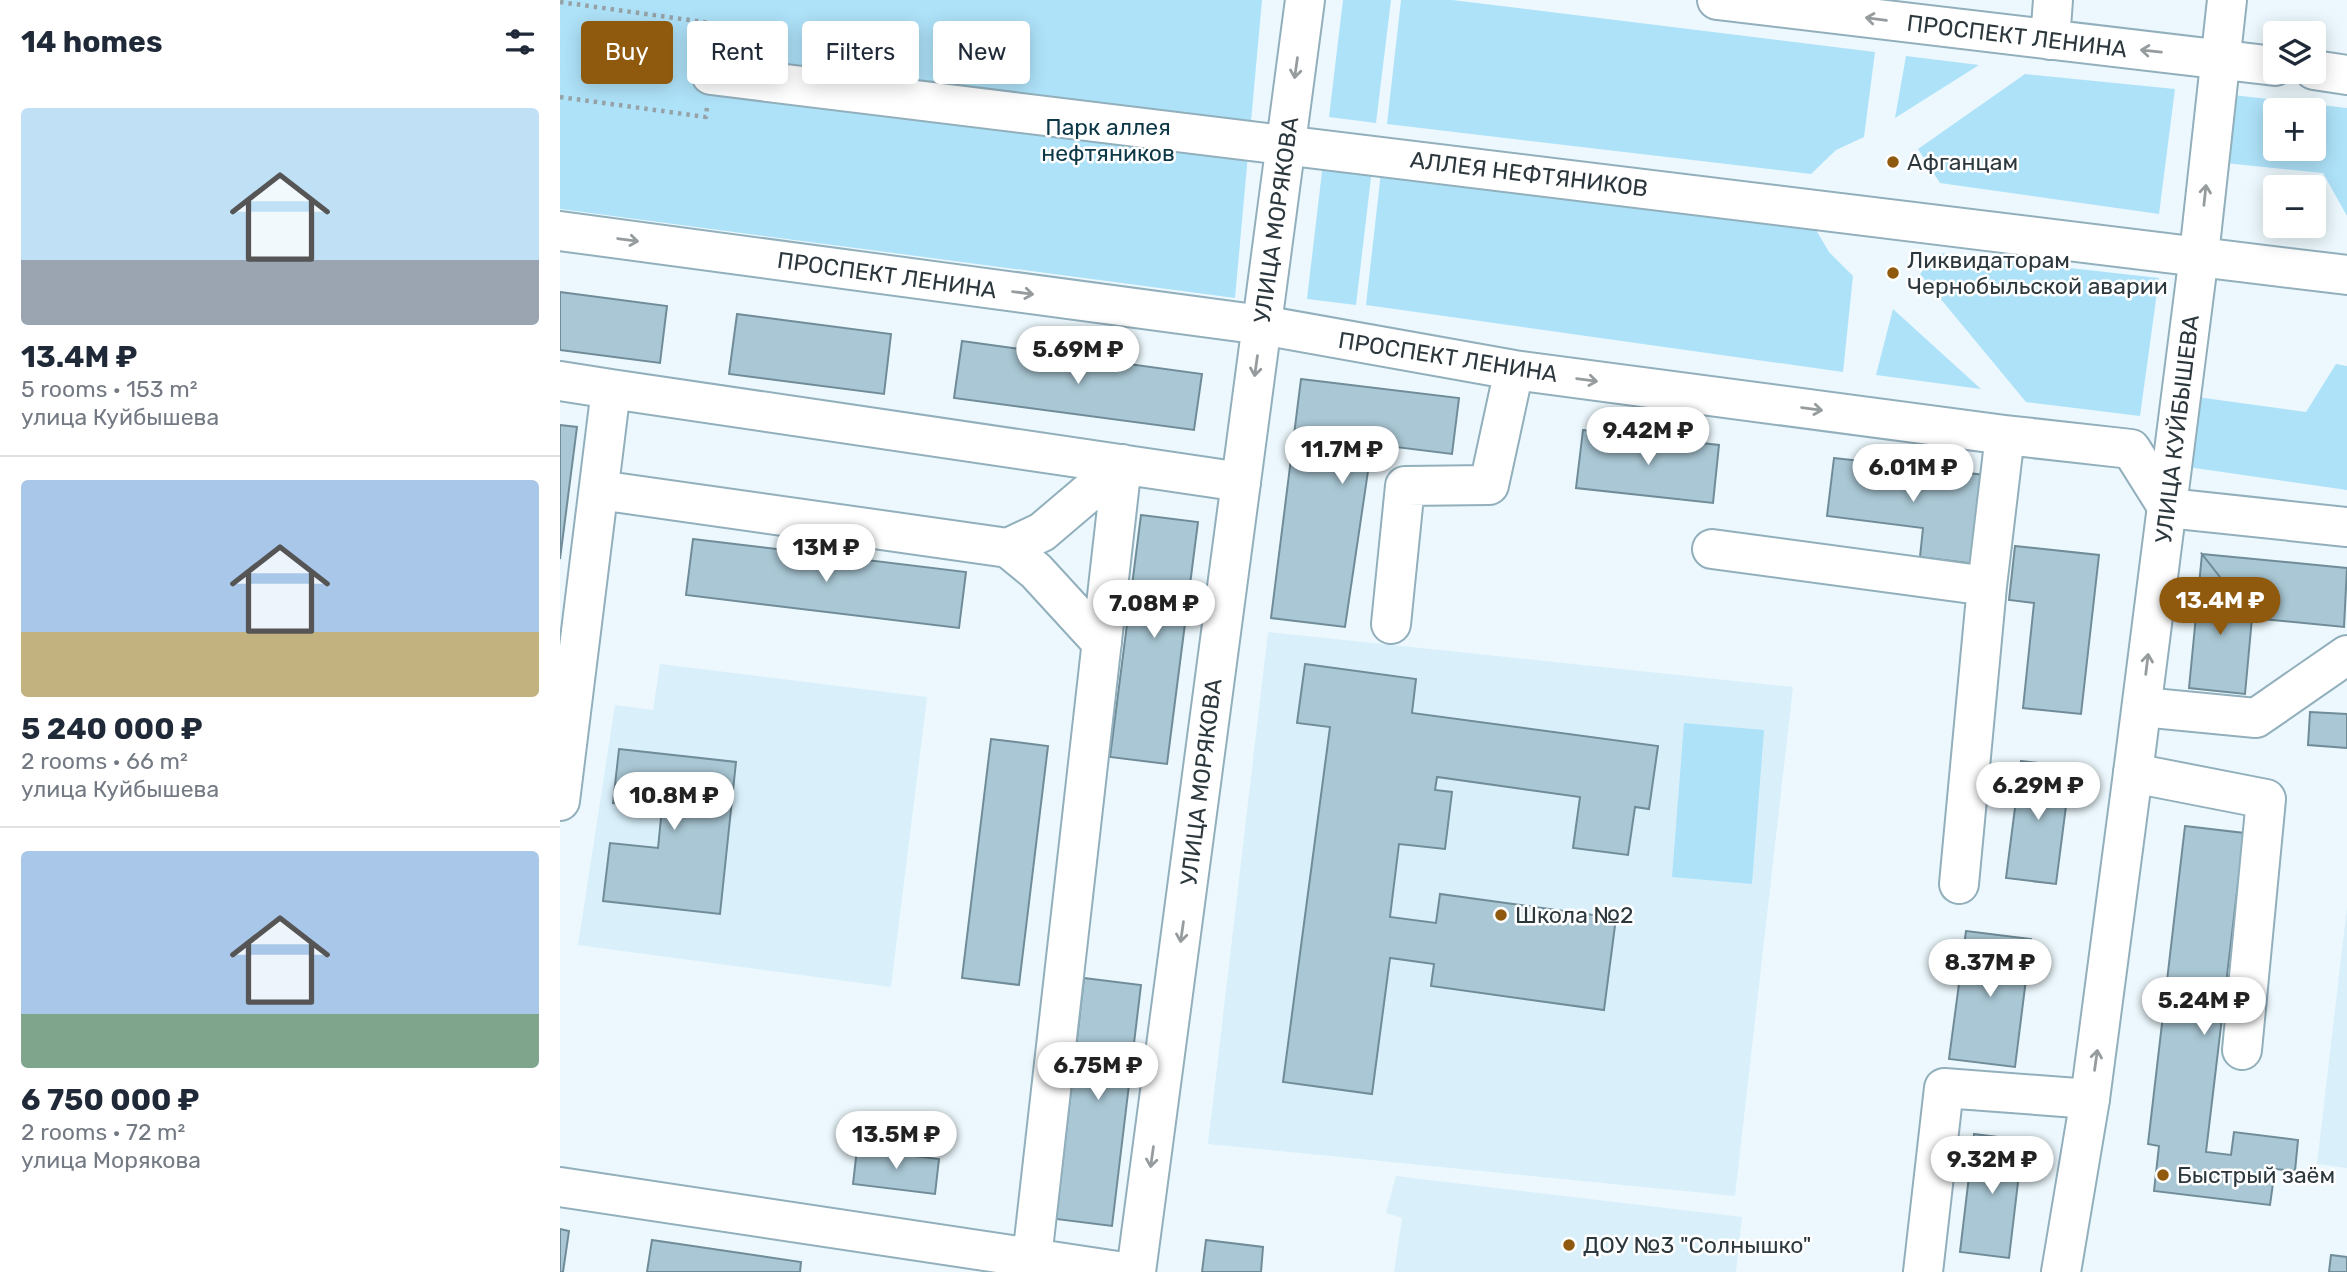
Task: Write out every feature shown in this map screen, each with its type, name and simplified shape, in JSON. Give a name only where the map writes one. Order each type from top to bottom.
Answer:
[{"type":"street","name":"УЛИЦА МОРЯКОВА","points":[[1136,1272],[1305,0]]},
{"type":"street","name":"ПРОСПЕКТ ЛЕНИНА","points":[[1717,0],[2263,64]]},
{"type":"street","points":[[2050,40],[2053,0]]},
{"type":"street","name":"УЛИЦА КУЙБЫШЕВА","points":[[2061,1272],[2091,1099],[2168,508],[2227,0]]},
{"type":"street","points":[[2326,72],[2347,75]]},
{"type":"street","name":"АЛЛЕЯ НЕФТЯНИКОВ","points":[[785,84],[2347,275]]},
{"type":"street","name":"ПРОСПЕКТ ЛЕНИНА","points":[[560,231],[1262,325],[1514,370],[2005,435],[2131,449],[2168,508]]},
{"type":"street","points":[[1391,624],[1405,486],[1489,485],[1514,370]]},
{"type":"street","points":[[560,381],[1241,482]]},
{"type":"street","points":[[560,801],[565,725],[611,389]]},
{"type":"street","points":[[1959,884],[1987,586],[2005,435]]},
{"type":"street","points":[[1008,548],[1042,531],[1122,464]]},
{"type":"street","points":[[1032,1258],[1122,464]]},
{"type":"street","points":[[599,490],[1008,548],[1036,571],[1102,643]]},
{"type":"street","points":[[2168,508],[2347,527]]},
{"type":"street","points":[[1712,550],[1987,586]]},
{"type":"street","points":[[2142,707],[2256,718],[2347,655]]},
{"type":"street","points":[[2133,773],[2266,799],[2242,1050]]},
{"type":"street","points":[[1923,1272],[1944,1088],[2091,1099]]},
{"type":"street","points":[[560,1187],[1124,1272]]},
{"type":"path","points":[[560,2],[696,21]]},
{"type":"path","points":[[560,97],[706,117],[710,84]]},
{"type":"shaded area","name":"Школа №2","points":[[1268,632],[1793,687],[1735,1196],[1208,1144]]},
{"type":"shaded area","points":[[660,664],[927,697],[891,987],[578,945],[615,705],[653,710]]},
{"type":"shaded area","points":[[2347,907],[2347,1168],[2317,1164]]},
{"type":"shaded area","name":"ДОУ №3 \"Солнышко\"","points":[[1396,1176],[1742,1217],[1736,1272],[1394,1272],[1402,1218],[1386,1213]]},
{"type":"green space","name":"Парк аллея нефтяников","points":[[560,0],[1262,0],[1235,298],[560,209]]},
{"type":"green space","points":[[1343,0],[1391,0],[1376,123],[1329,117]]},
{"type":"green space","points":[[1401,0],[1452,0],[1875,52],[1864,137],[1836,150],[1811,174],[1387,124]]},
{"type":"green space","points":[[1906,56],[1979,65],[1895,118]]},
{"type":"green space","points":[[2025,74],[2175,89],[2159,214],[1940,183],[1918,149]]},
{"type":"green space","points":[[2233,95],[2263,98],[2263,161],[2326,161],[2326,106],[2347,108],[2347,216],[2323,173],[2225,163]]},
{"type":"green space","points":[[1323,163],[1372,169],[1356,305],[1307,299]]},
{"type":"green space","points":[[1381,172],[1812,223],[1829,252],[1853,276],[1843,372],[1366,305]]},
{"type":"green space","points":[[1938,253],[2159,278],[2140,416],[2026,402],[1920,274]]},
{"type":"green space","points":[[1893,309],[1981,389],[1876,375]]},
{"type":"green space","points":[[2336,364],[2347,366],[2347,490],[2188,467],[2197,397],[2306,412]]},
{"type":"green space","points":[[1684,723],[1764,730],[1752,884],[1672,877]]},
{"type":"building","points":[[560,292],[667,306],[660,363],[560,350]]},
{"type":"building","points":[[737,314],[891,334],[884,394],[729,374]]},
{"type":"building","points":[[962,341],[1202,374],[1194,430],[954,398]]},
{"type":"building","points":[[1301,379],[1459,398],[1452,454],[1372,444],[1345,627],[1271,618]]},
{"type":"building","points":[[560,425],[577,427],[560,559]]},
{"type":"building","points":[[1583,430],[1719,445],[1713,503],[1576,488]]},
{"type":"building","points":[[1834,458],[1985,475],[1975,564],[1920,557],[1923,528],[1827,516]]},
{"type":"building","points":[[1141,515],[1198,522],[1167,764],[1110,757]]},
{"type":"building","points":[[693,539],[966,572],[959,628],[686,595]]},
{"type":"building","points":[[2015,546],[2099,555],[2081,714],[2023,708],[2034,603],[2009,600]]},
{"type":"building","points":[[2202,554],[2347,568],[2344,627],[2252,618]]},
{"type":"building","points":[[2202,554],[2252,618],[2245,694],[2189,688]]},
{"type":"building","points":[[1305,664],[1416,679],[1412,713],[1658,746],[1649,809],[1635,807],[1628,855],[1573,848],[1580,797],[1437,777],[1435,790],[1452,792],[1445,849],[1399,844],[1390,917],[1436,923],[1440,894],[1616,918],[1604,1010],[1431,986],[1434,964],[1390,958],[1372,1094],[1283,1082],[1330,727],[1297,723]]},
{"type":"building","points":[[2310,712],[2347,714],[2347,748],[2308,745]]},
{"type":"building","points":[[991,739],[1048,746],[1019,985],[962,978]]},
{"type":"building","points":[[619,749],[736,762],[720,914],[603,901],[610,843],[658,848],[662,808],[613,803]]},
{"type":"building","points":[[2021,761],[2071,767],[2056,884],[2006,878]]},
{"type":"building","points":[[2185,826],[2244,833],[2206,1152],[2231,1155],[2234,1132],[2298,1140],[2295,1171],[2275,1169],[2270,1205],[2154,1191],[2159,1146],[2148,1144]]},
{"type":"building","points":[[1966,931],[2031,939],[2015,1067],[1949,1059]]},
{"type":"building","points":[[1084,978],[1141,985],[1112,1226],[1056,1219]]},
{"type":"building","points":[[1974,1134],[2023,1140],[2009,1258],[1960,1252]]},
{"type":"building","points":[[857,1149],[939,1159],[935,1194],[853,1184]]},
{"type":"building","points":[[560,1229],[569,1231],[563,1272],[560,1272]]},
{"type":"building","points":[[652,1240],[801,1262],[800,1272],[647,1272]]},
{"type":"building","points":[[1206,1240],[1263,1247],[1261,1272],[1202,1272]]},
{"type":"building","points":[[2331,1255],[2347,1257],[2347,1272],[2329,1272]]},
{"type":"place","name":"Афганцам","points":[[1893,162]]},
{"type":"place","name":"Ликвидаторам Чернобыльской аварии","points":[[1893,273]]},
{"type":"place","name":"Школа №2","points":[[1501,915]]},
{"type":"place","name":"Быстрый заём","points":[[2163,1175]]},
{"type":"place","name":"ДОУ №3 \"Солнышко\"","points":[[1569,1245]]}]
